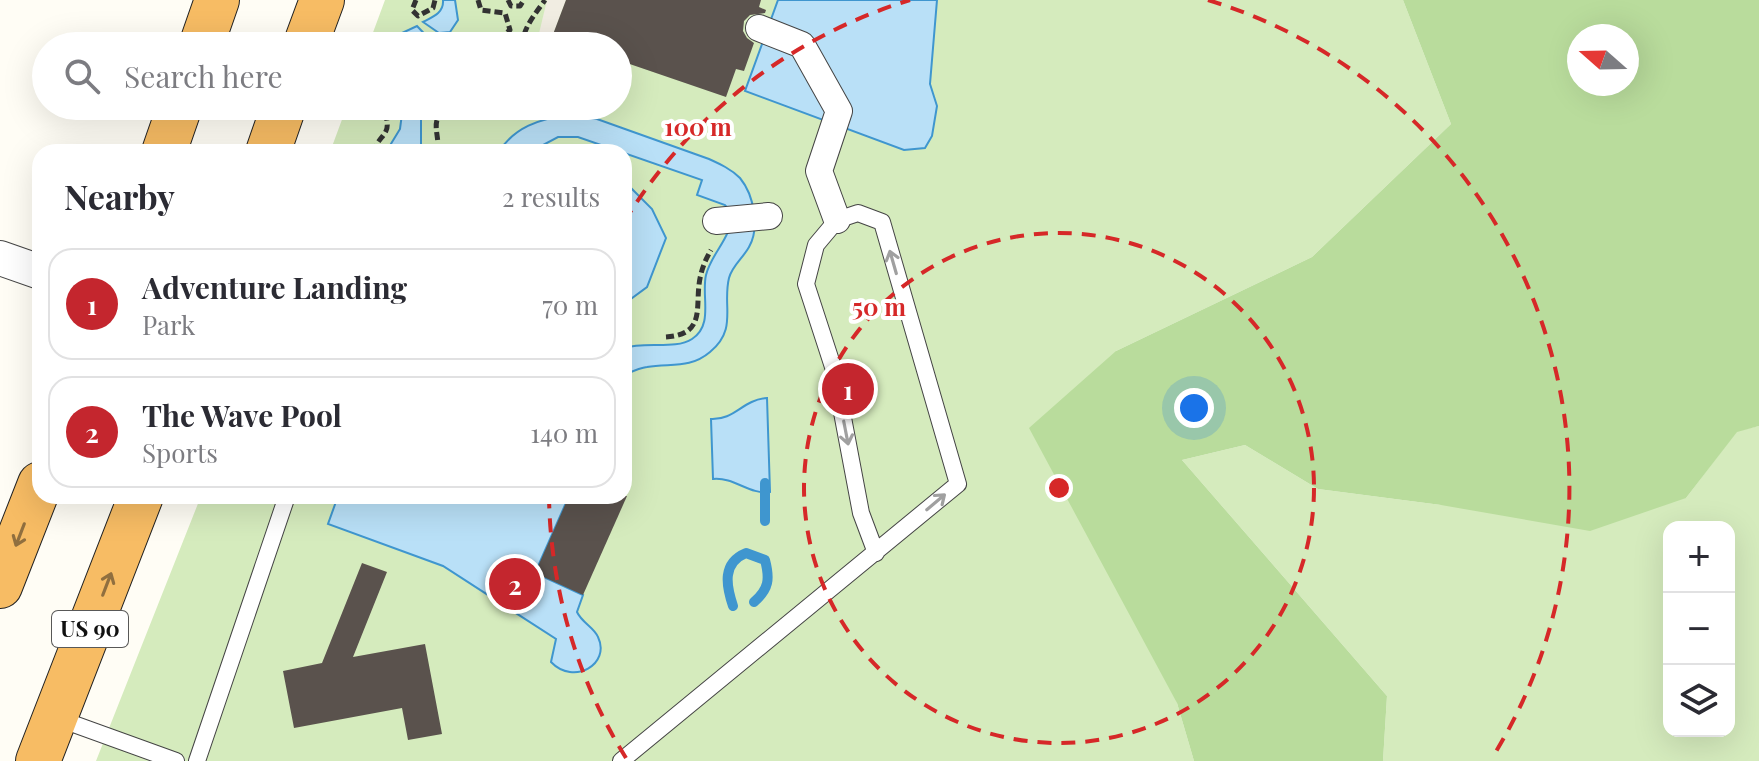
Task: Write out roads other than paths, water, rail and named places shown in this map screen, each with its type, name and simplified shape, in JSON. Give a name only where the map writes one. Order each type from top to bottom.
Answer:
[{"type":"highway","points":[[206,32],[217,0]]},
{"type":"highway","points":[[310,32],[322,0]]},
{"type":"highway","points":[[167,144],[175,120]]},
{"type":"highway","points":[[271,144],[279,120]]},
{"type":"highway","points":[[0,586],[32,504]]},
{"type":"highway","name":"US 90","points":[[38,761],[138,504]]},
{"type":"street","points":[[759,28],[802,45],[839,111],[819,171],[837,220]]},
{"type":"street","points":[[717,230],[769,216]]},
{"type":"street","points":[[0,258],[32,269]]},
{"type":"lane","points":[[621,761],[876,553],[958,484],[882,222],[858,213],[837,220],[816,245],[806,284],[834,370],[861,513],[876,553]]},
{"type":"lane","points":[[197,761],[284,504]]},
{"type":"lane","points":[[56,717],[176,761]]},
{"type":"water","points":[[443,0],[455,0],[458,20],[450,32],[438,32],[423,22],[440,11]]},
{"type":"water","points":[[778,0],[937,0],[930,84],[937,106],[932,136],[925,148],[904,150],[745,91]]},
{"type":"water","points":[[417,26],[423,32],[404,32]]},
{"type":"water","points":[[401,120],[421,120],[421,144],[391,144],[400,129]]},
{"type":"water","points":[[544,120],[600,120],[709,159],[740,178],[749,193],[754,212],[754,231],[747,251],[729,278],[724,335],[710,352],[688,363],[632,372],[632,347],[677,344],[699,333],[705,318],[706,275],[726,237],[731,212],[725,205],[697,195],[702,180],[632,156],[632,144],[598,144],[578,137],[558,137],[545,144],[504,144],[528,126]]},
{"type":"water","points":[[632,189],[652,209],[666,238],[647,287],[632,298]]},
{"type":"water","points":[[767,398],[770,492],[713,479],[711,419],[726,416],[751,402]]},
{"type":"water","points":[[335,504],[565,504],[535,573],[583,595],[577,612],[598,637],[601,647],[599,656],[588,669],[579,672],[560,669],[551,662],[556,639],[443,566],[328,524]]},
{"type":"waterway","points":[[765,483],[765,521]]},
{"type":"waterway","points":[[733,606],[728,583],[729,569],[738,557],[746,553],[765,560],[767,567],[765,588],[754,602]]},
{"type":"place","name":"Adventure Landing","points":[[848,389]]},
{"type":"place","name":"The Wave Pool","points":[[515,584]]}]
